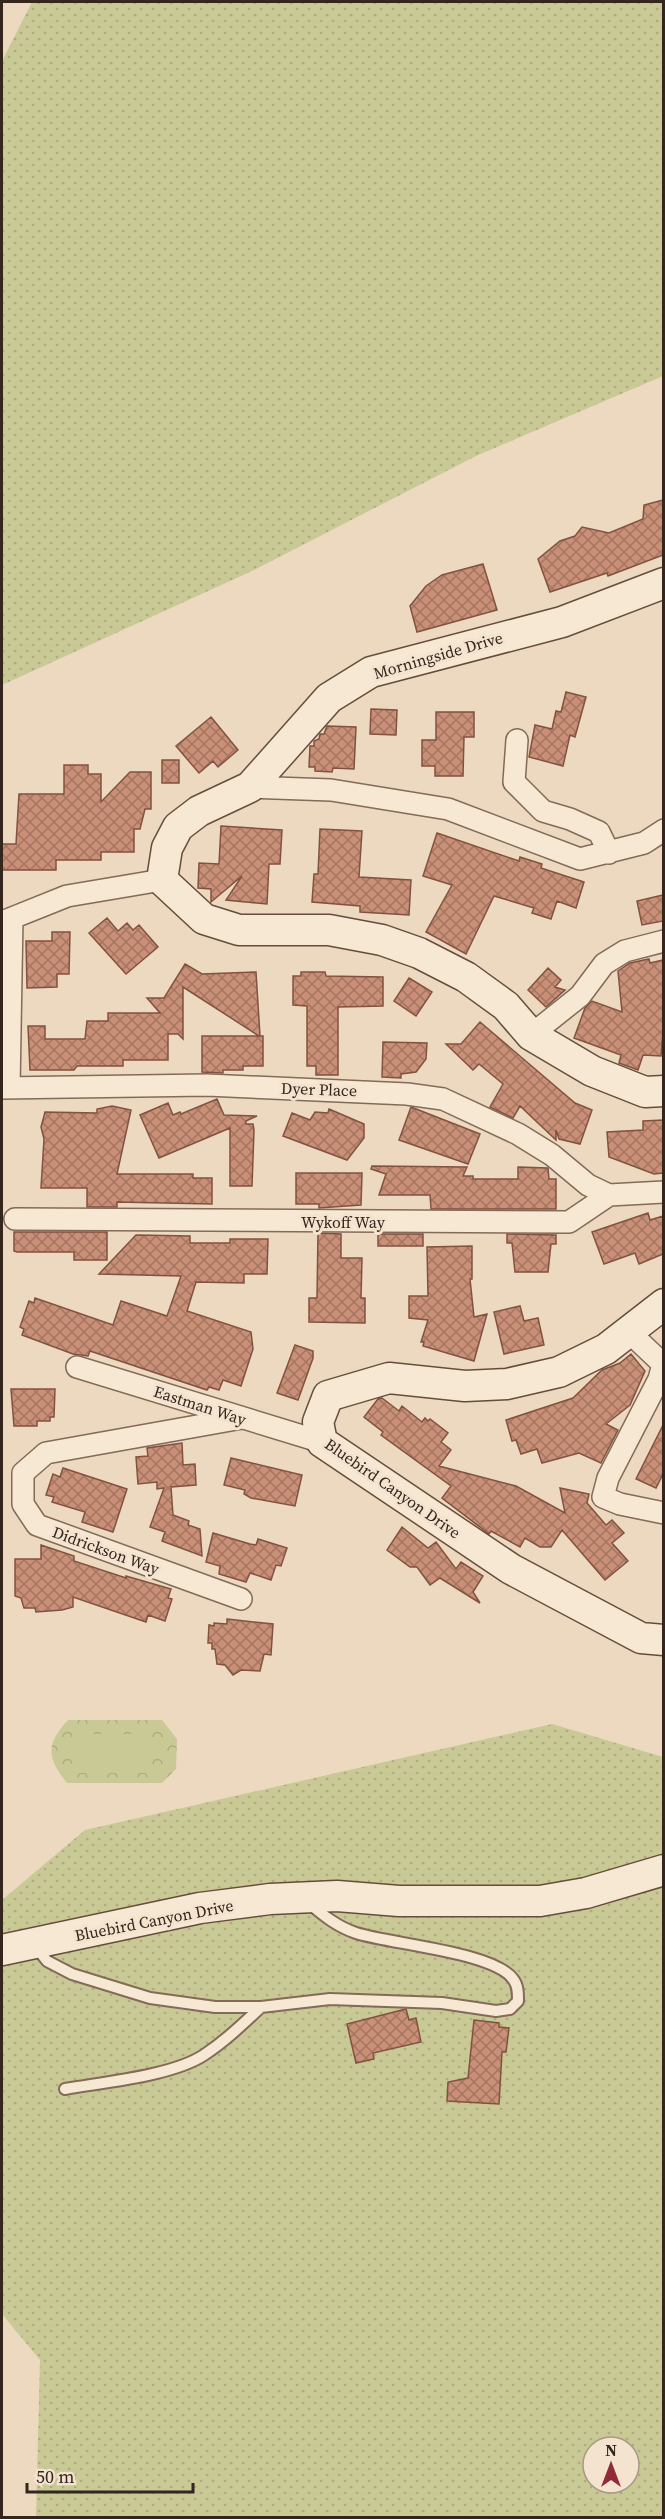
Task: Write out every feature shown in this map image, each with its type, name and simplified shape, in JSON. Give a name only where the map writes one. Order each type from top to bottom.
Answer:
[{"type":"street","name":"Morningside Drive","points":[[250,787],[329,698],[371,672],[562,622],[663,583]]},
{"type":"street","points":[[517,740],[514,782],[543,811],[570,819],[599,832],[609,853]]},
{"type":"street","points":[[162,880],[167,848],[178,827],[199,811],[250,787],[331,790],[448,809],[580,859],[644,843],[663,830]]},
{"type":"street","points":[[5,1087],[7,920],[67,896],[162,880]]},
{"type":"street","points":[[162,880],[204,919],[239,930],[329,930],[382,940],[419,953],[466,977],[506,1006],[531,1035],[592,1071],[645,1092],[663,1091]]},
{"type":"street","points":[[531,1035],[580,996],[604,964],[625,951],[663,941]]},
{"type":"street","name":"Dyer Place","points":[[5,1087],[219,1085],[407,1094],[443,1099],[518,1134],[552,1155],[588,1185],[609,1196]]},
{"type":"street","name":"Wykoff Way","points":[[15,1219],[569,1222],[609,1196],[663,1192]]},
{"type":"street","name":"Bluebird Canyon Drive","points":[[663,1304],[606,1349],[560,1372],[507,1384],[465,1386],[389,1378],[328,1396],[318,1422],[322,1442],[511,1569],[641,1638],[663,1640]]},
{"type":"street","points":[[628,1331],[663,1365],[654,1389],[608,1478],[603,1497],[620,1504],[663,1513]]},
{"type":"street","name":"Eastman Way","points":[[77,1367],[322,1442]]},
{"type":"street","name":"Didrickson Way","points":[[241,1599],[37,1524],[23,1504],[23,1473],[46,1453],[242,1418]]},
{"type":"street","name":"Bluebird Canyon Drive","points":[[2,1950],[200,1908],[337,1896],[399,1901],[540,1901],[586,1893],[663,1870]]},
{"type":"lane","points":[[33,1943],[47,1961],[72,1974],[150,1998],[215,2007],[261,2007],[330,1999],[442,2003],[496,2011],[514,2007],[518,2001],[516,1984],[512,1976],[482,1960],[356,1933],[329,1921],[303,1898]]},
{"type":"lane","points":[[65,2090],[173,2068],[203,2056],[238,2030],[261,2007]]},
{"type":"green space","points":[[32,2],[663,2],[663,376],[476,456],[252,571],[2,685],[2,61]]},
{"type":"green space","points":[[68,1720],[162,1720],[177,1739],[176,1769],[162,1783],[67,1783],[55,1766],[51,1751],[56,1736]]},
{"type":"green space","points":[[552,1724],[663,1757],[663,2517],[36,2517],[40,2360],[2,2314],[2,1900],[85,1830]]},
{"type":"green space","points":[[72,1734],[150,1734],[150,1773],[72,1773]]},
{"type":"building","points":[[663,500],[663,555],[608,576],[607,573],[550,592],[538,559],[560,541],[575,536],[582,527],[609,533],[643,519],[644,505]]},
{"type":"building","points":[[483,564],[497,610],[417,632],[410,606],[426,586],[442,575]]},
{"type":"building","points":[[566,692],[586,697],[575,737],[570,735],[563,766],[529,757],[535,725],[552,729],[556,711],[561,712]]},
{"type":"building","points":[[371,709],[397,710],[396,735],[370,734]]},
{"type":"building","points":[[436,712],[474,712],[474,737],[464,737],[463,776],[435,776],[435,766],[422,766],[422,740],[436,740]]},
{"type":"building","points":[[211,717],[238,750],[218,767],[213,761],[199,773],[176,746]]},
{"type":"building","points":[[327,726],[356,727],[354,769],[333,768],[332,772],[315,771],[315,767],[309,767],[310,746],[314,746],[314,741],[319,739],[320,734],[324,734]]},
{"type":"building","points":[[162,760],[179,760],[179,783],[162,783]]},
{"type":"building","points":[[64,765],[88,765],[88,774],[101,774],[101,802],[130,772],[151,772],[151,809],[145,809],[140,829],[134,829],[134,852],[101,852],[101,860],[56,860],[56,870],[2,870],[2,844],[16,844],[19,794],[64,794]]},
{"type":"building","points":[[221,826],[282,830],[280,864],[269,864],[267,904],[226,900],[242,876],[211,902],[211,889],[198,888],[199,863],[219,864]]},
{"type":"building","points":[[320,829],[362,831],[359,877],[411,880],[409,915],[360,912],[360,906],[312,902],[314,874],[318,874]]},
{"type":"building","points":[[437,833],[519,861],[520,857],[542,864],[541,868],[584,882],[576,908],[557,901],[551,919],[532,913],[534,908],[494,896],[466,954],[426,932],[452,885],[423,876]]},
{"type":"building","points":[[663,895],[663,921],[642,925],[637,901]]},
{"type":"building","points":[[107,918],[118,931],[127,923],[133,930],[139,925],[158,947],[126,974],[89,933]]},
{"type":"building","points":[[52,932],[70,932],[69,974],[57,974],[57,987],[27,988],[26,941],[52,941]]},
{"type":"building","points":[[649,959],[650,963],[663,960],[661,1056],[643,1055],[638,1070],[619,1063],[621,1055],[574,1038],[585,1008],[592,1001],[622,1012],[618,971],[630,963]]},
{"type":"building","points":[[185,964],[202,974],[256,972],[260,1036],[263,1036],[263,1066],[243,1066],[243,1070],[223,1070],[223,1073],[202,1072],[202,1036],[259,1036],[183,987],[183,1039],[178,1034],[168,1034],[168,1060],[123,1060],[123,1066],[77,1066],[74,1070],[30,1070],[28,1026],[45,1026],[45,1039],[85,1039],[87,1021],[108,1021],[108,1013],[160,1013],[147,998],[164,998]]},
{"type":"building","points":[[548,968],[561,980],[555,987],[565,990],[546,1007],[528,990]]},
{"type":"building","points":[[301,972],[325,972],[326,976],[383,977],[383,1006],[338,1007],[338,1075],[316,1075],[316,1066],[307,1066],[307,1006],[293,1005],[293,976],[301,976]]},
{"type":"building","points":[[409,978],[432,992],[416,1016],[394,1001]]},
{"type":"building","points":[[480,1022],[575,1103],[592,1110],[580,1144],[559,1139],[556,1130],[556,1140],[520,1106],[513,1118],[490,1107],[503,1084],[479,1064],[473,1070],[446,1044],[461,1044]]},
{"type":"building","points":[[383,1042],[427,1043],[426,1059],[416,1072],[401,1074],[401,1078],[382,1077]]},
{"type":"building","points":[[217,1099],[224,1115],[257,1116],[246,1121],[246,1124],[253,1124],[254,1130],[252,1186],[230,1186],[230,1128],[159,1158],[140,1115],[168,1103],[173,1115],[180,1112],[181,1114]]},
{"type":"building","points":[[112,1106],[131,1110],[117,1174],[193,1174],[193,1178],[212,1178],[212,1204],[117,1202],[117,1207],[87,1207],[87,1188],[41,1188],[44,1139],[41,1127],[45,1112],[97,1113],[97,1109]]},
{"type":"building","points":[[411,1107],[480,1134],[468,1164],[399,1140]]},
{"type":"building","points":[[329,1109],[364,1124],[364,1138],[347,1160],[283,1136],[292,1113],[310,1120],[315,1112],[328,1113]]},
{"type":"building","points":[[663,1120],[663,1173],[654,1174],[609,1157],[607,1132],[643,1130],[643,1121]]},
{"type":"building","points":[[372,1166],[467,1167],[463,1176],[473,1176],[473,1179],[518,1179],[518,1167],[548,1168],[549,1179],[556,1179],[556,1209],[431,1209],[430,1195],[379,1195],[386,1174],[371,1169]]},
{"type":"building","points":[[296,1173],[362,1173],[361,1205],[319,1208],[319,1204],[296,1204]]},
{"type":"building","points":[[648,1213],[650,1220],[663,1216],[663,1254],[639,1264],[635,1253],[604,1264],[592,1232]]},
{"type":"building","points":[[14,1232],[107,1232],[107,1260],[74,1260],[74,1252],[17,1252],[14,1251]]},
{"type":"building","points":[[318,1233],[341,1234],[341,1258],[362,1258],[361,1298],[365,1298],[365,1323],[309,1322],[309,1298],[317,1298]]},
{"type":"building","points":[[378,1234],[423,1234],[423,1246],[378,1246]]},
{"type":"building","points":[[507,1234],[556,1235],[556,1244],[551,1244],[548,1272],[515,1272],[512,1243],[507,1243]]},
{"type":"building","points":[[136,1235],[190,1236],[190,1243],[230,1243],[230,1239],[268,1239],[267,1274],[244,1274],[244,1283],[196,1282],[187,1311],[251,1332],[253,1349],[241,1386],[223,1380],[219,1390],[209,1387],[207,1390],[90,1351],[88,1356],[73,1354],[22,1335],[24,1329],[20,1327],[29,1301],[34,1303],[35,1298],[113,1325],[121,1301],[167,1316],[181,1276],[99,1274]]},
{"type":"building","points":[[472,1246],[472,1279],[470,1279],[474,1317],[487,1314],[474,1361],[423,1346],[424,1342],[421,1342],[428,1320],[409,1318],[409,1296],[428,1296],[427,1247]]},
{"type":"building","points":[[520,1306],[524,1321],[538,1318],[544,1345],[504,1354],[494,1312]]},
{"type":"building","points":[[295,1345],[313,1351],[313,1358],[298,1400],[277,1393]]},
{"type":"building","points":[[631,1354],[645,1371],[630,1405],[606,1424],[618,1430],[601,1463],[579,1453],[542,1463],[537,1449],[521,1454],[516,1440],[512,1441],[506,1420],[573,1398],[602,1370],[620,1363]]},
{"type":"building","points":[[11,1389],[55,1389],[54,1417],[50,1417],[50,1421],[37,1421],[37,1426],[14,1426]]},
{"type":"building","points":[[382,1398],[399,1411],[402,1406],[422,1422],[425,1418],[428,1421],[430,1419],[448,1433],[441,1442],[451,1450],[439,1466],[516,1486],[565,1513],[560,1488],[589,1494],[587,1503],[606,1525],[612,1520],[624,1533],[612,1543],[628,1561],[605,1580],[562,1530],[551,1547],[540,1547],[525,1538],[520,1547],[491,1531],[489,1534],[442,1498],[451,1486],[381,1435],[383,1432],[364,1417],[378,1399]]},
{"type":"building","points":[[663,1425],[663,1474],[656,1488],[636,1479]]},
{"type":"building","points":[[182,1443],[183,1465],[195,1464],[196,1485],[171,1487],[173,1515],[189,1521],[188,1525],[200,1529],[202,1556],[162,1541],[165,1532],[150,1527],[164,1488],[157,1489],[157,1482],[138,1484],[136,1457],[148,1456],[147,1448]]},
{"type":"building","points":[[231,1458],[302,1475],[295,1506],[251,1498],[244,1494],[245,1490],[224,1485]]},
{"type":"building","points":[[63,1468],[127,1489],[113,1532],[82,1522],[85,1512],[52,1502],[54,1497],[46,1495],[53,1474],[60,1477]]},
{"type":"building","points":[[402,1527],[428,1548],[436,1542],[456,1569],[461,1562],[483,1576],[473,1592],[480,1603],[440,1578],[430,1585],[417,1567],[410,1567],[387,1550]]},
{"type":"building","points":[[213,1533],[250,1544],[256,1545],[258,1539],[287,1548],[281,1566],[276,1565],[271,1580],[250,1573],[246,1582],[219,1574],[220,1566],[206,1562]]},
{"type":"building","points":[[41,1545],[74,1556],[74,1561],[126,1578],[126,1576],[171,1589],[168,1598],[172,1599],[165,1621],[148,1615],[146,1622],[73,1597],[73,1607],[62,1610],[36,1612],[35,1608],[24,1608],[21,1598],[15,1596],[15,1559],[41,1559]]},
{"type":"building","points":[[227,1619],[273,1624],[271,1655],[264,1654],[260,1671],[241,1670],[233,1675],[225,1665],[217,1664],[215,1649],[212,1649],[212,1643],[208,1643],[209,1625],[227,1624]]},
{"type":"building","points":[[406,2009],[409,2020],[416,2018],[421,2042],[373,2053],[374,2059],[356,2063],[347,2024]]},
{"type":"building","points":[[474,2020],[499,2023],[499,2027],[509,2028],[506,2052],[502,2052],[499,2104],[447,2101],[448,2082],[468,2078]]}]
